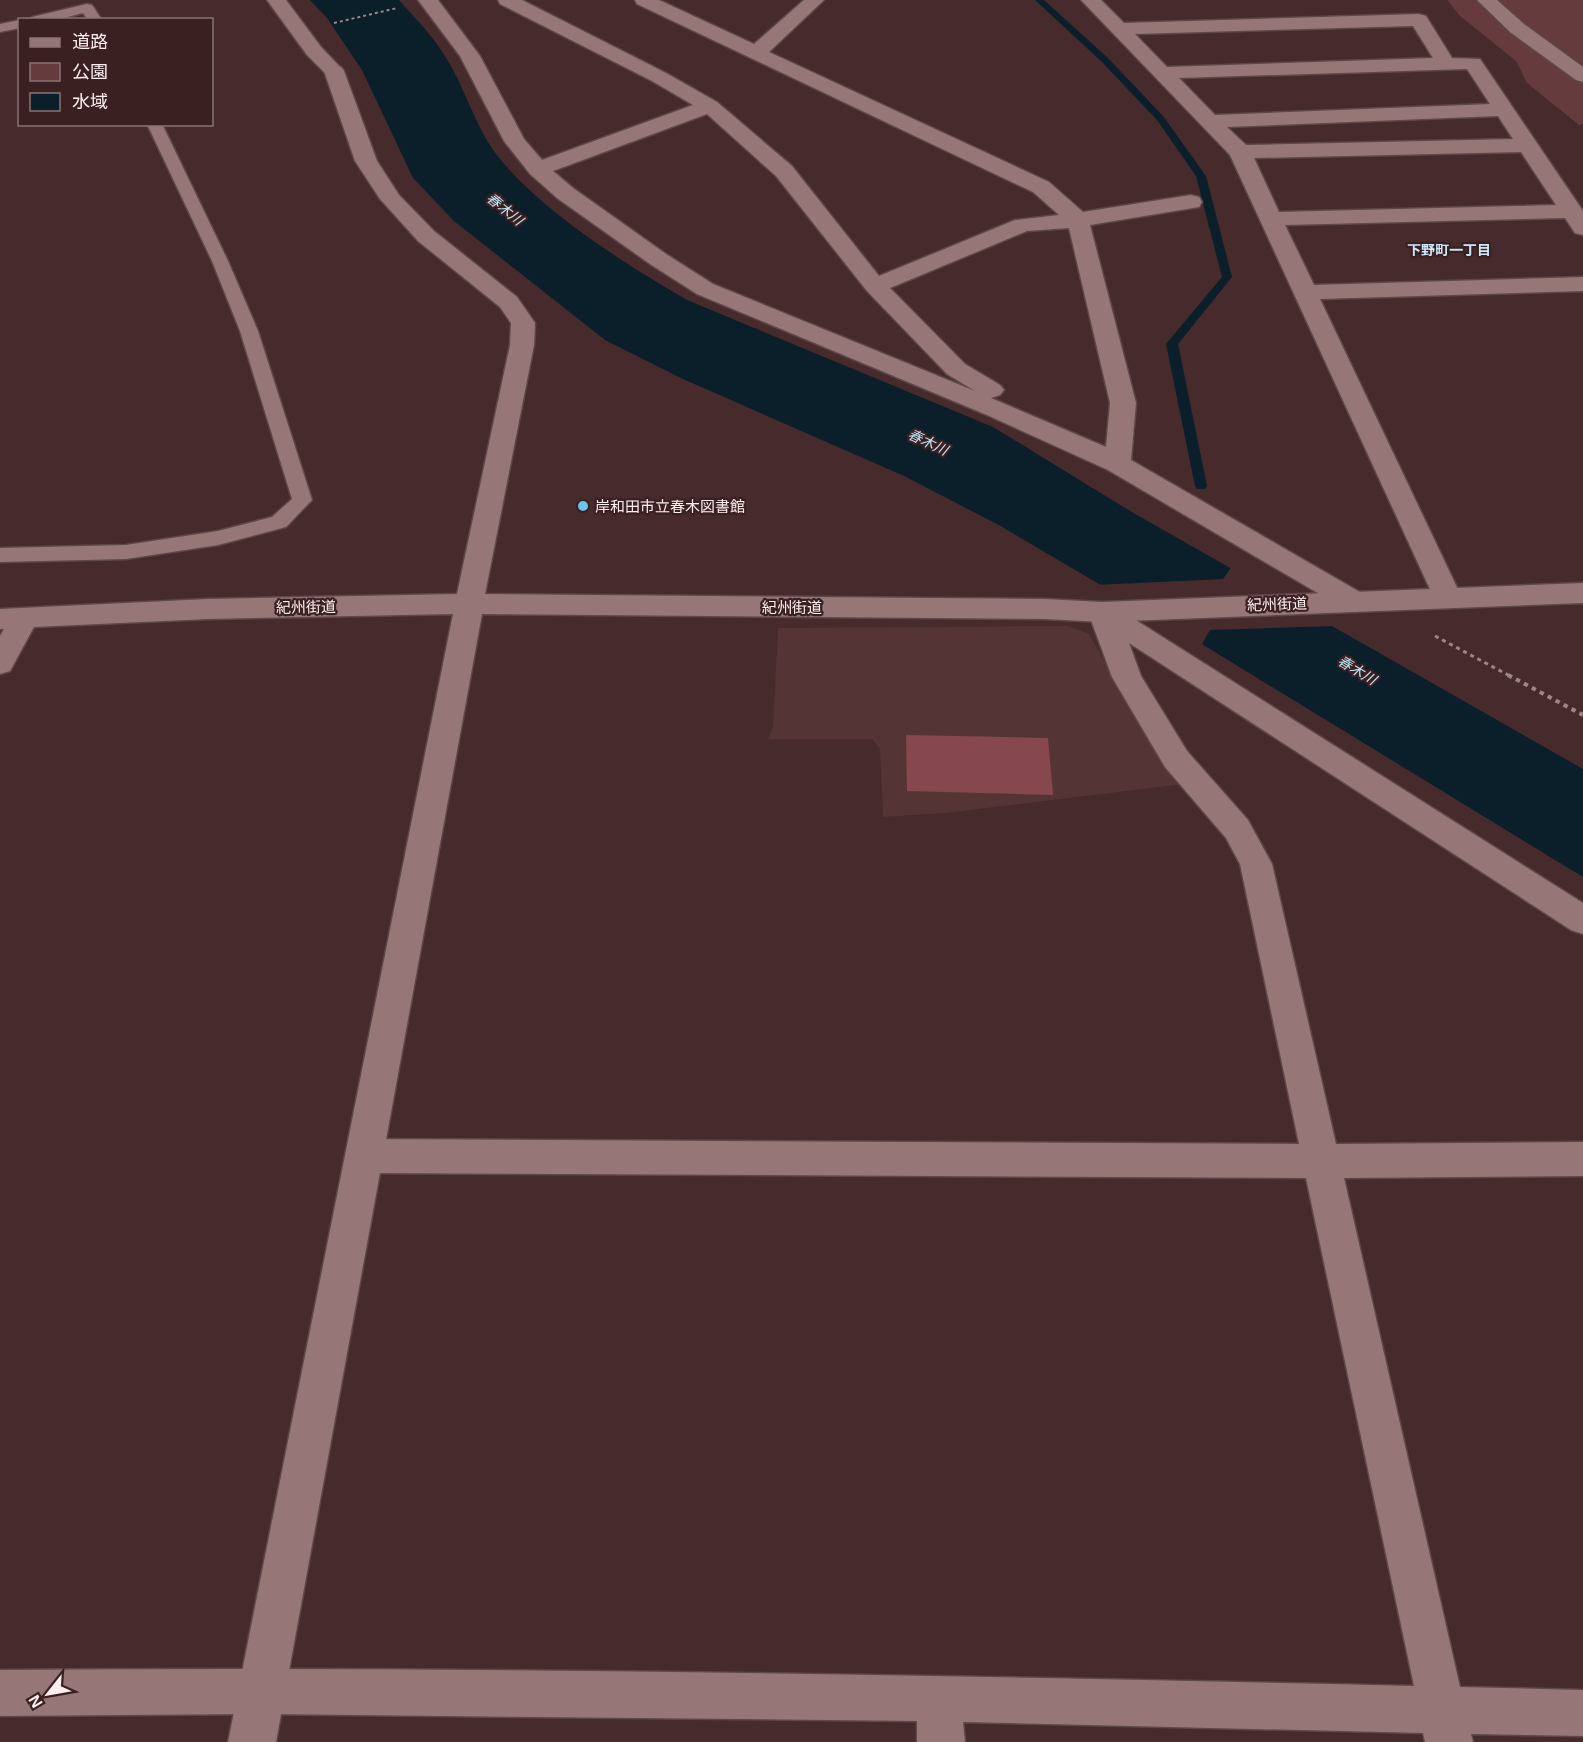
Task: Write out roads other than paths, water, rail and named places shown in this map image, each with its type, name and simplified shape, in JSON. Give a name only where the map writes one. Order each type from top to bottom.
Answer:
[{"type":"street","points":[[252,1742],[469,604],[522,345],[523,323],[509,302],[426,236],[390,199],[366,161],[334,71],[314,51],[276,0]]},
{"type":"street","points":[[428,0],[470,56],[515,141],[538,168],[565,193],[658,259],[705,289],[996,409],[1117,464]]},
{"type":"street","points":[[507,0],[659,77],[710,106],[784,171],[875,286],[956,369],[1352,602]]},
{"type":"street","points":[[644,0],[1041,187],[1078,220],[1123,403],[1117,464]]},
{"type":"street","points":[[756,53],[815,0]]},
{"type":"street","points":[[1090,0],[1240,152],[1448,598]]},
{"type":"street","points":[[1486,0],[1517,28],[1583,76]]},
{"type":"street","points":[[1119,29],[1230,16],[1419,20],[1446,64]]},
{"type":"street","points":[[1162,74],[1473,63],[1577,220]]},
{"type":"street","points":[[538,168],[710,106]]},
{"type":"street","points":[[1210,121],[1504,110]]},
{"type":"street","points":[[1240,152],[1528,145]]},
{"type":"street","points":[[875,286],[1023,225],[1078,220],[1191,202]]},
{"type":"street","points":[[1271,219],[1577,220]]},
{"type":"street","points":[[1305,292],[1583,284]]},
{"type":"street","name":"紀州街道","points":[[12,619],[208,609],[469,604],[1111,611],[1583,593]]},
{"type":"street","points":[[1111,611],[1281,729],[1583,920]]},
{"type":"street","points":[[1111,611],[1127,677],[1176,759],[1237,829],[1256,864],[1445,1726]]},
{"type":"street","points":[[0,663],[12,619]]},
{"type":"street","points":[[364,1156],[1320,1161],[1583,1159]]},
{"type":"street","points":[[0,1693],[262,1691],[940,1720],[1445,1726],[1583,1713]]},
{"type":"lane","points":[[45,18],[87,8],[94,18]]},
{"type":"lane","points":[[0,28],[18,24]]},
{"type":"lane","points":[[0,555],[126,552],[218,538],[279,522],[302,500],[249,332],[220,261],[155,126]]},
{"type":"water","name":"春木川","points":[[310,0],[399,0],[428,32],[443,53],[488,142],[515,175],[536,196],[585,235],[687,300],[993,427],[1130,511],[1583,769],[1583,877],[1205,646],[997,524],[904,476],[683,379],[605,340],[454,221],[413,178],[362,70],[327,18]]},
{"type":"waterway","points":[[1039,0],[1105,60],[1160,118],[1201,176],[1227,277],[1172,344],[1201,486]]},
{"type":"place","name":"岸和田市立春木図書館","points":[[583,506]]},
{"type":"district","name":"下野町一丁目","points":[[1449,250]]}]
